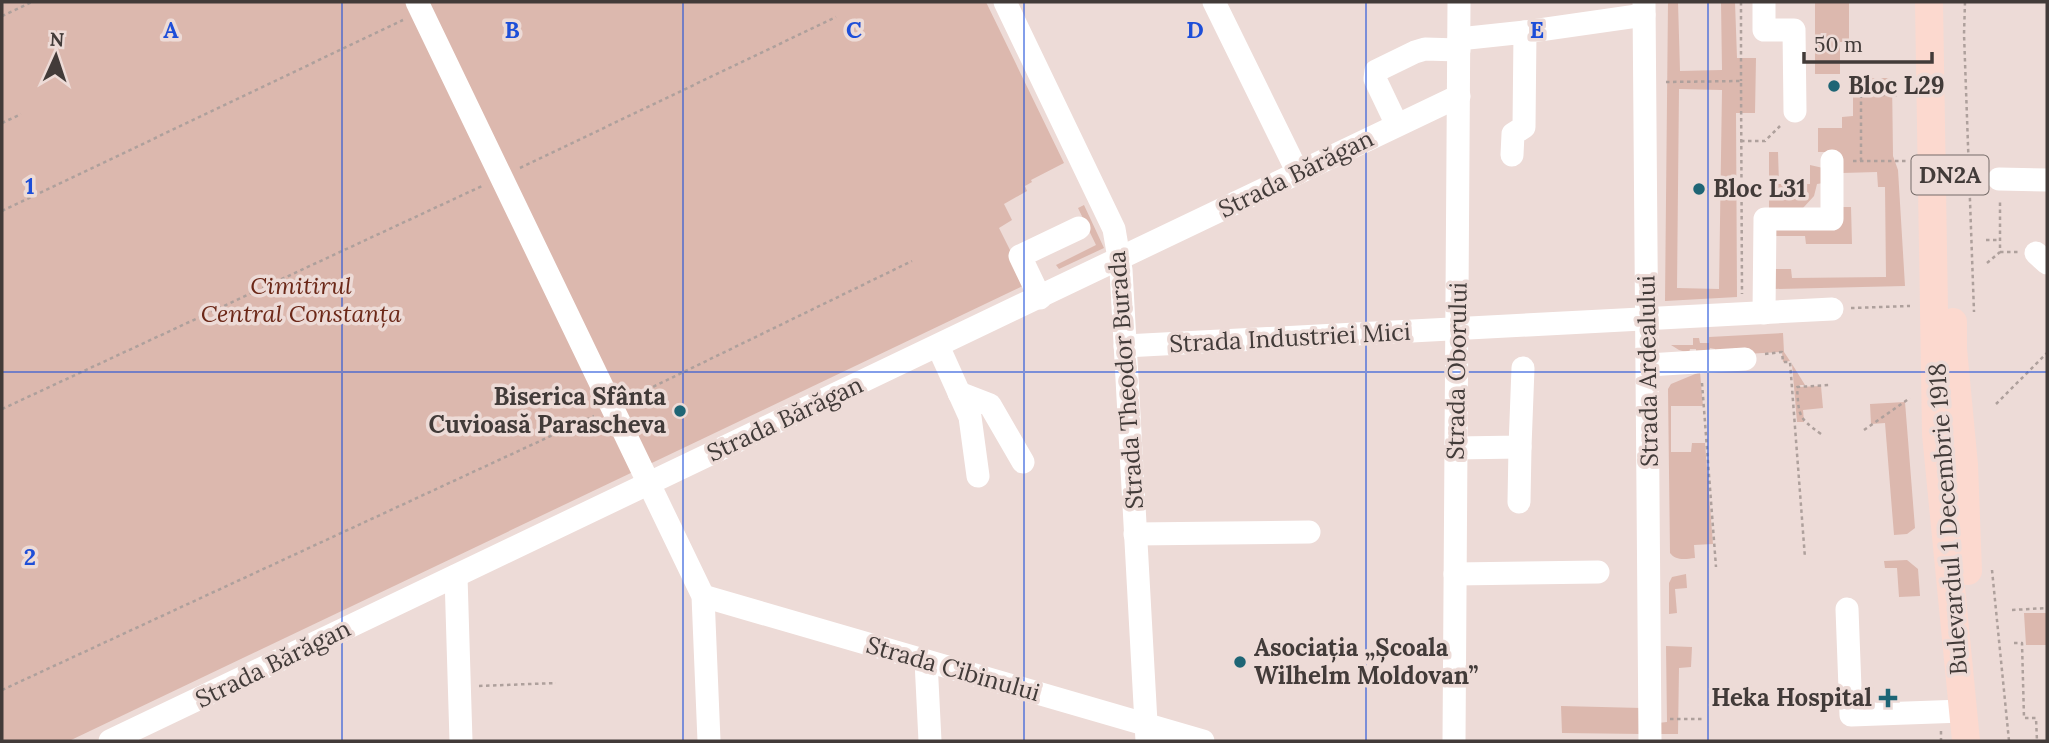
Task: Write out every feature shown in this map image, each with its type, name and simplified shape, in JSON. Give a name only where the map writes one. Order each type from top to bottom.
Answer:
[{"type":"main road","name":"Bulevardul 1 Decembrie 1918","points":[[1929,2],[1936,434],[1966,741]]},
{"type":"main road","name":"Bulevardul 1 Decembrie 1918","points":[[1946,2],[1953,349],[1964,465],[1966,542],[1981,741]]},
{"type":"street","name":"Strada Theodor Burada","points":[[1005,2],[1114,229],[1120,260],[1147,733]]},
{"type":"street","points":[[1214,2],[1298,173]]},
{"type":"street","name":"Strada Oborului","points":[[1454,741],[1459,2]]},
{"type":"street","points":[[1764,2],[1764,30],[1794,30],[1795,111]]},
{"type":"street","points":[[419,6],[703,596],[709,741]]},
{"type":"street","points":[[1397,125],[1376,79],[1376,71],[1415,52],[1644,8]]},
{"type":"street","name":"Strada Ardealului","points":[[1644,8],[1650,730]]},
{"type":"street","points":[[1512,155],[1513,134],[1524,127],[1525,32]]},
{"type":"street","name":"Strada Bărăgan","points":[[110,741],[1459,96]]},
{"type":"street","points":[[1753,313],[1765,219],[1832,219],[1832,161]]},
{"type":"street","points":[[2000,179],[2047,180]]},
{"type":"street","points":[[1040,298],[1020,256],[1079,228]]},
{"type":"street","name":"Strada Industriei Mici","points":[[1125,346],[1832,309]]},
{"type":"street","points":[[938,346],[970,417],[978,476]]},
{"type":"street","points":[[1648,365],[1745,359]]},
{"type":"street","points":[[1519,502],[1522,368]]},
{"type":"street","points":[[959,393],[990,405],[1023,463]]},
{"type":"street","points":[[1456,447],[1520,447]]},
{"type":"street","points":[[1135,534],[1309,532]]},
{"type":"street","points":[[1455,574],[1598,572]]},
{"type":"street","points":[[456,576],[461,741]]},
{"type":"street","name":"Strada Cibinului","points":[[703,596],[926,661],[1147,733],[1203,741]]},
{"type":"street","points":[[1847,609],[1851,715],[1963,711]]},
{"type":"street","points":[[926,661],[930,741]]},
{"type":"path","points":[[2,16],[32,2]]},
{"type":"path","points":[[1741,2],[1741,141],[1753,313]]},
{"type":"path","points":[[1965,2],[1975,324]]},
{"type":"path","points":[[2,211],[419,6]]},
{"type":"path","points":[[2,408],[501,177],[836,17]]},
{"type":"path","points":[[1645,82],[1741,81]]},
{"type":"path","points":[[1853,95],[1897,94]]},
{"type":"path","points":[[1861,95],[1861,161]]},
{"type":"path","points":[[1741,141],[1765,141],[1795,111]]},
{"type":"path","points":[[2,123],[21,114]]},
{"type":"path","points":[[1832,161],[1909,161]]},
{"type":"path","points":[[1987,263],[2000,252],[2000,179]]},
{"type":"path","points":[[1986,240],[2000,240]]},
{"type":"path","points":[[2,690],[611,408],[912,261]]},
{"type":"path","points":[[1832,309],[1910,306]]},
{"type":"path","points":[[1745,359],[1745,355],[1782,352],[1783,362],[1790,362],[1805,558]]},
{"type":"path","points":[[1996,404],[2047,353]]},
{"type":"path","points":[[1700,362],[1716,567]]},
{"type":"path","points":[[1792,385],[1830,385]]},
{"type":"path","points":[[1797,387],[1798,411],[1804,422],[1821,434]]},
{"type":"path","points":[[1864,430],[1910,398]]},
{"type":"path","points":[[1991,558],[2009,741]]},
{"type":"path","points":[[2012,610],[2047,608]]},
{"type":"path","points":[[2014,643],[2022,643],[2024,718],[2036,718],[2037,741]]},
{"type":"path","points":[[2017,682],[2023,682]]},
{"type":"path","points":[[459,687],[556,683]]},
{"type":"path","points":[[1650,730],[1705,719]]},
{"type":"green space","name":"Cimitirul Central Constanța","points":[[2,2],[986,2],[1064,163],[1031,180],[1032,182],[1025,186],[1027,191],[1004,204],[1012,220],[999,228],[1027,284],[69,741],[2,741]]},
{"type":"green space","points":[[1668,2],[1678,2],[1680,71],[1722,70],[1721,2],[1735,2],[1737,58],[1756,58],[1755,113],[1736,113],[1737,297],[1665,301]],"holes":[[[1679,89],[1722,90],[1719,289],[1677,288]]]},
{"type":"green space","points":[[1815,2],[1849,2],[1849,42],[1840,42],[1840,74],[1815,74]]},
{"type":"green space","points":[[1853,78],[1892,78],[1893,156],[1898,170],[1905,286],[1774,289],[1773,269],[1791,269],[1792,278],[1886,277],[1885,187],[1878,187],[1877,172],[1842,173],[1843,207],[1851,207],[1852,244],[1806,244],[1805,236],[1773,236],[1773,223],[1836,223],[1835,152],[1818,152],[1818,128],[1842,128],[1842,117],[1853,116]]},
{"type":"green space","points":[[1769,152],[1778,152],[1779,184],[1810,184],[1810,165],[1823,168],[1823,183],[1817,184],[1814,196],[1803,208],[1769,209]]},
{"type":"green space","points":[[1084,205],[1104,248],[1059,269],[1056,265],[1096,245],[1078,208]]},
{"type":"green space","points":[[1783,333],[1784,352],[1790,361],[1783,362],[1782,352],[1746,354],[1745,349],[1736,348],[1715,354],[1715,349],[1710,348],[1709,353],[1696,353],[1696,349],[1690,349],[1689,353],[1671,345],[1693,345],[1693,338],[1699,338],[1700,343],[1709,343],[1709,337]]},
{"type":"green space","points":[[1792,364],[1805,385],[1799,387],[1821,386],[1823,408],[1803,410],[1804,422],[1797,422]]},
{"type":"green space","points":[[1700,372],[1703,406],[1671,406],[1671,452],[1691,452],[1692,443],[1705,443],[1713,544],[1694,545],[1695,558],[1681,559],[1670,553],[1668,389],[1671,384]]},
{"type":"green space","points":[[1905,402],[1915,528],[1907,534],[1894,535],[1885,423],[1871,424],[1870,404]]},
{"type":"green space","points":[[1907,560],[1918,569],[1920,596],[1899,597],[1897,568],[1885,568],[1884,561]]},
{"type":"green space","points":[[1686,574],[1687,588],[1675,589],[1677,613],[1669,614],[1669,583],[1672,577]]},
{"type":"green space","points":[[2024,613],[2047,613],[2047,645],[2026,645]]},
{"type":"green space","points":[[1666,646],[1692,647],[1691,667],[1679,668],[1678,734],[1658,734],[1658,723],[1667,722]]},
{"type":"green space","points":[[1561,706],[1642,708],[1642,734],[1562,733]]},
{"type":"place","name":"Bloc L29","points":[[1834,86]]},
{"type":"place","name":"Bloc L31","points":[[1699,189]]},
{"type":"place","name":"Biserica Sfânta Cuvioasă Parascheva","points":[[680,411]]},
{"type":"place","name":"Asociația „Școala Wilhelm Moldovan”","points":[[1240,662]]},
{"type":"place","name":"Heka Hospital","points":[[1888,698]]}]
